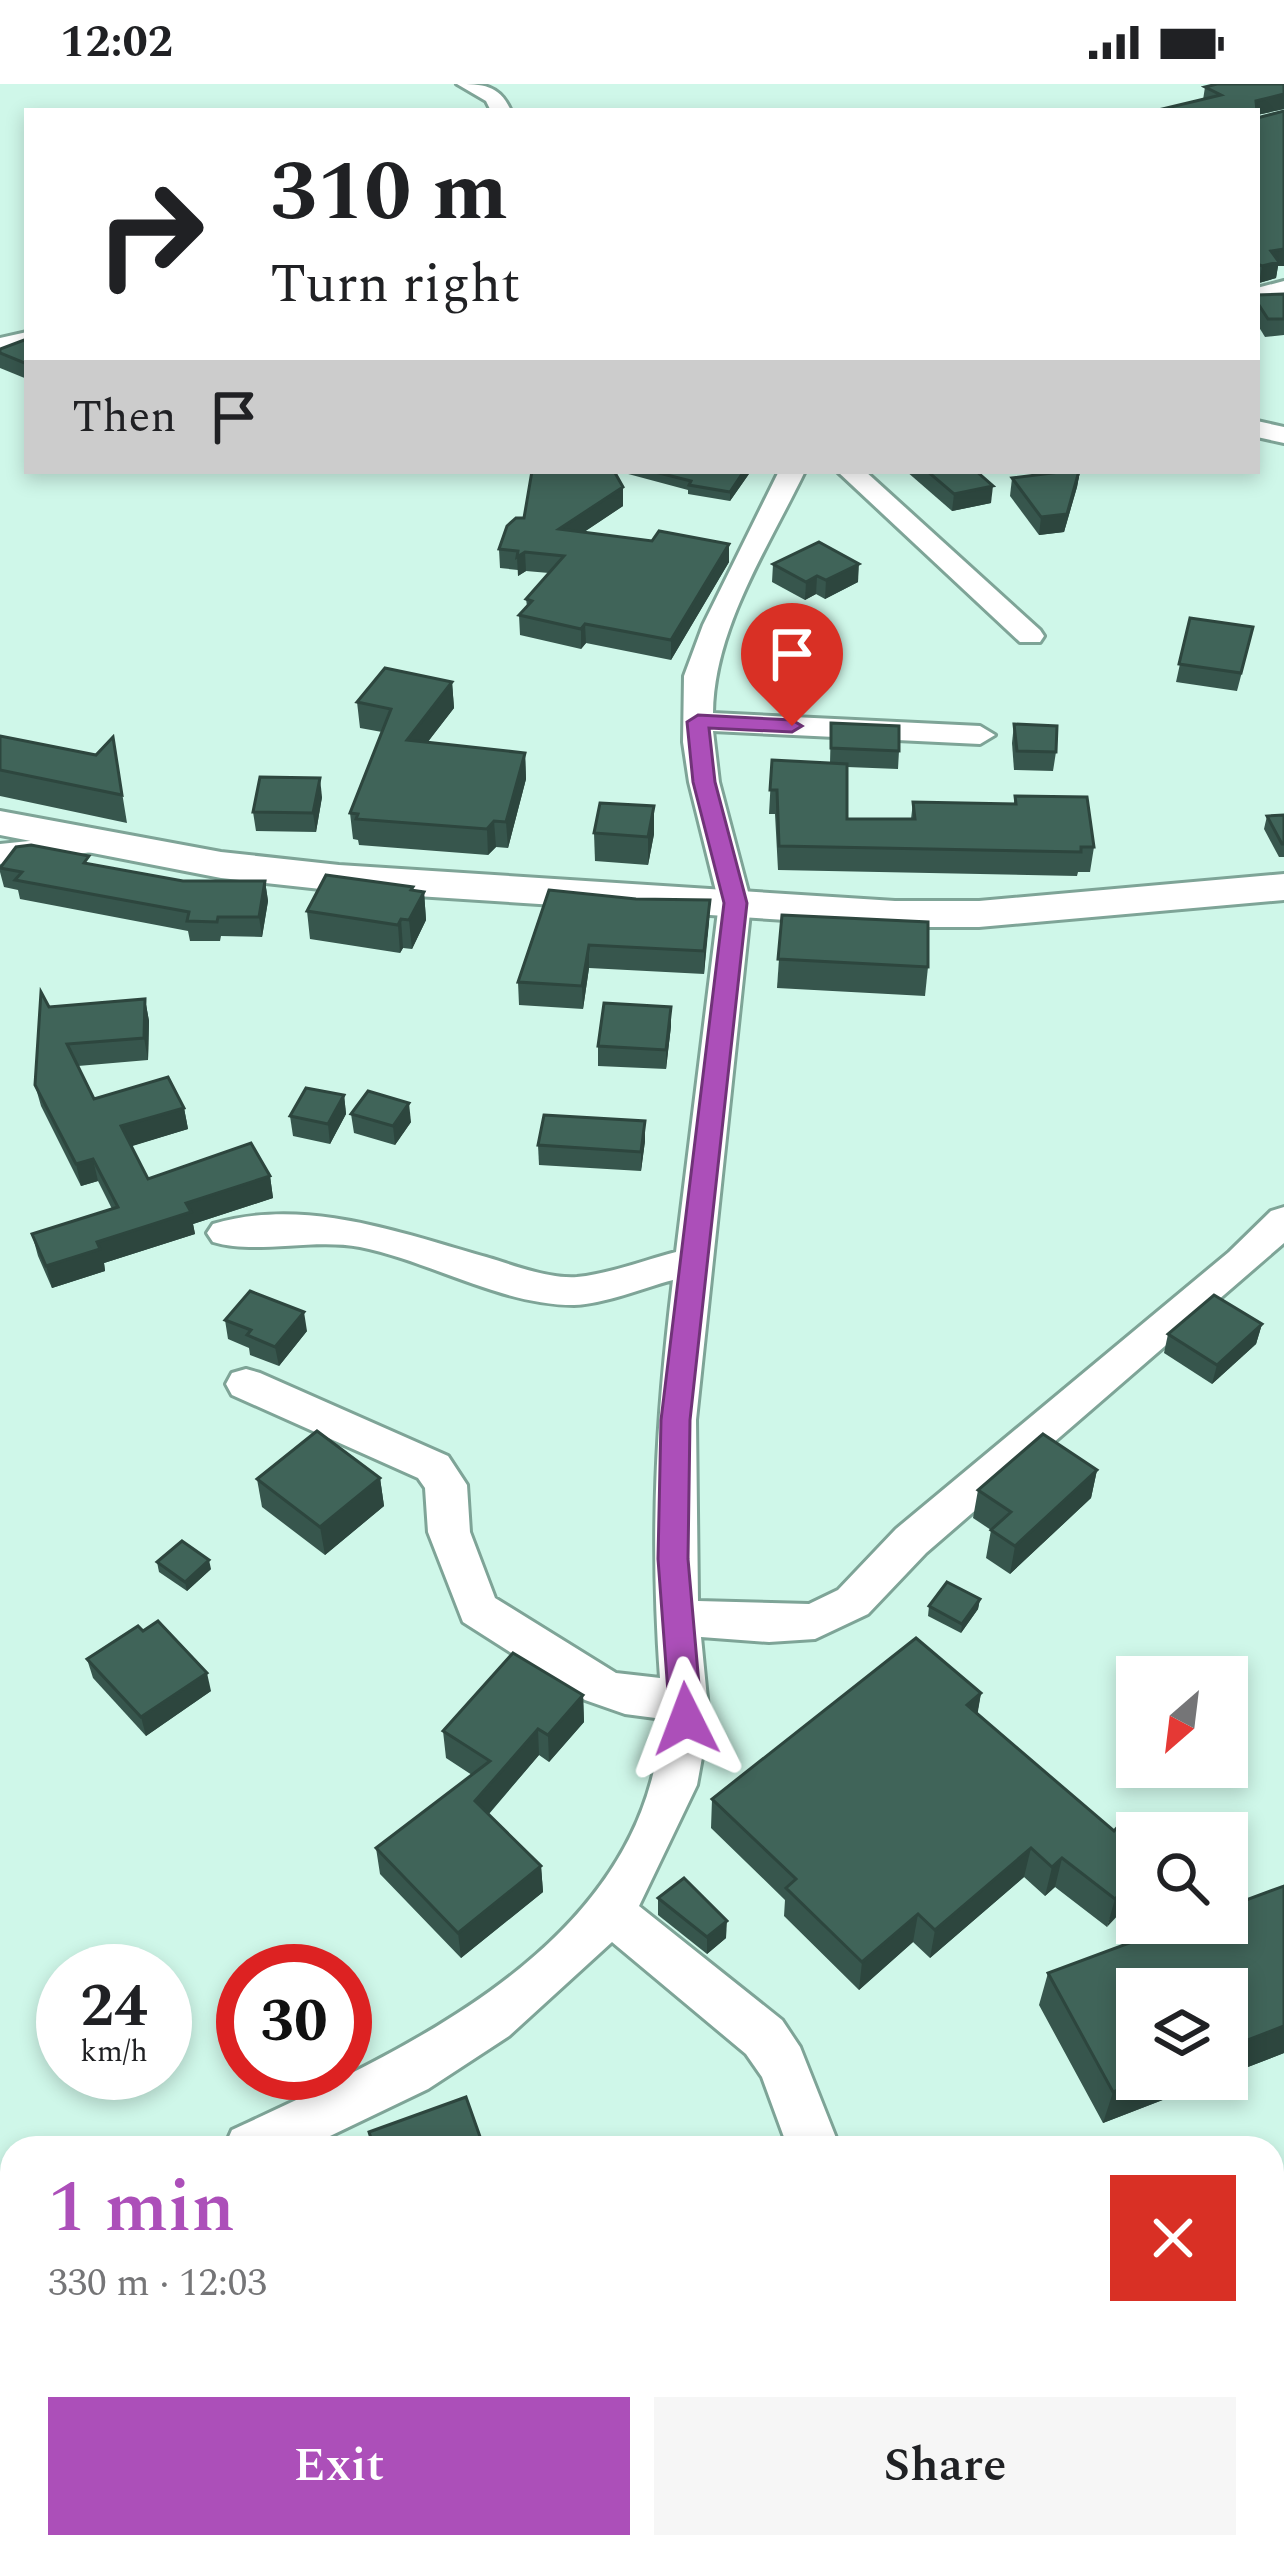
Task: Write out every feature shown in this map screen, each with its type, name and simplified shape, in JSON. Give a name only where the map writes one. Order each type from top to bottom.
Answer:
[{"type":"main road","points":[[0,823],[220,865],[339,878],[895,914],[979,914],[1284,887]]},
{"type":"street","points":[[467,84],[495,97],[500,108]]},
{"type":"street","points":[[275,2136],[410,2072],[491,2020],[545,1975],[610,1910],[644,1854],[674,1785],[686,1719],[672,1489],[692,1262],[735,903],[704,782],[699,676],[717,625],[791,474]]},
{"type":"street","points":[[853,474],[1030,635]]},
{"type":"street","points":[[698,722],[980,735]]},
{"type":"street","points":[[0,854],[97,843]]},
{"type":"street","points":[[680,1618],[769,1624],[815,1621],[853,1602],[911,1541],[1242,1262],[1284,1220]]},
{"type":"street","points":[[226,1233],[305,1228],[361,1234],[519,1281],[575,1291],[692,1262]]},
{"type":"street","points":[[246,1384],[433,1467],[446,1485],[449,1532],[478,1609],[601,1687],[625,1695],[685,1698]]},
{"type":"street","points":[[610,1910],[764,2037],[782,2064],[809,2136]]},
{"type":"building","points":[[1284,84],[1284,94],[1256,101],[1257,108],[1167,108],[1221,95],[1205,87]]},
{"type":"building","points":[[1284,111],[1284,249],[1271,251],[1279,262],[1262,266],[1260,265],[1260,117]]},
{"type":"building","points":[[1284,294],[1284,319],[1268,319],[1260,307],[1260,295]]},
{"type":"building","points":[[24,340],[24,363],[0,353]]},
{"type":"building","points":[[531,474],[616,474],[623,487],[559,529],[652,541],[659,531],[729,544],[671,640],[585,624],[581,629],[519,615],[532,601],[526,599],[564,556],[525,552],[517,557],[518,551],[499,549],[507,526],[524,518]]},
{"type":"building","points":[[663,474],[742,474],[730,492],[689,485],[691,481]]},
{"type":"building","points":[[931,474],[979,474],[993,486],[954,494]]},
{"type":"building","points":[[1078,474],[1067,514],[1041,517],[1012,478]]},
{"type":"building","points":[[819,542],[859,564],[826,580],[817,576],[806,582],[773,564]]},
{"type":"building","points":[[1190,618],[1253,627],[1241,673],[1179,664]]},
{"type":"building","points":[[385,668],[452,682],[407,740],[525,753],[506,822],[494,821],[487,829],[356,819],[358,814],[350,813],[391,709],[357,702]]},
{"type":"building","points":[[831,723],[899,726],[899,751],[831,748]]},
{"type":"building","points":[[1014,724],[1057,726],[1056,752],[1017,751]]},
{"type":"building","points":[[0,736],[96,755],[113,737],[122,795],[0,770]]},
{"type":"building","points":[[772,760],[847,764],[847,819],[915,819],[913,802],[1016,804],[1015,796],[1087,797],[1094,847],[1081,847],[1081,852],[779,846],[777,790],[770,790]]},
{"type":"building","points":[[260,777],[320,778],[313,813],[253,812]]},
{"type":"building","points":[[600,803],[654,806],[648,837],[594,833]]},
{"type":"building","points":[[1284,815],[1284,844],[1282,844],[1267,816]]},
{"type":"building","points":[[31,845],[89,856],[84,863],[183,881],[265,881],[259,917],[187,921],[189,912],[15,880],[22,872],[0,868],[16,847]]},
{"type":"building","points":[[326,875],[424,892],[409,920],[401,919],[398,925],[307,911]]},
{"type":"building","points":[[549,890],[710,900],[704,951],[589,945],[582,986],[518,982]]},
{"type":"building","points":[[782,915],[928,922],[928,967],[778,959]]},
{"type":"building","points":[[41,992],[49,1007],[145,999],[144,1038],[67,1044],[94,1099],[168,1077],[184,1108],[121,1126],[148,1179],[251,1143],[270,1176],[186,1203],[191,1212],[97,1242],[100,1249],[46,1266],[32,1234],[118,1207],[93,1159],[76,1164],[35,1085]]},
{"type":"building","points":[[604,1003],[671,1007],[666,1050],[598,1046]]},
{"type":"building","points":[[306,1088],[344,1095],[328,1124],[290,1116]]},
{"type":"building","points":[[368,1091],[409,1103],[393,1126],[351,1114]]},
{"type":"building","points":[[544,1115],[645,1121],[641,1152],[538,1145]]},
{"type":"building","points":[[250,1291],[304,1312],[275,1347],[225,1320]]},
{"type":"building","points":[[1214,1295],[1262,1324],[1217,1365],[1168,1334]]},
{"type":"building","points":[[317,1431],[380,1478],[320,1527],[257,1479]]},
{"type":"building","points":[[1043,1434],[1097,1470],[1015,1546],[991,1530],[1011,1512],[978,1490]]},
{"type":"building","points":[[182,1541],[209,1560],[185,1582],[157,1562]]},
{"type":"building","points":[[947,1582],[980,1599],[962,1624],[929,1606]]},
{"type":"building","points":[[158,1621],[207,1673],[141,1717],[87,1659],[138,1626],[143,1631]]},
{"type":"building","points":[[916,1638],[981,1693],[967,1705],[1116,1829],[1116,1898],[1062,1858],[1052,1867],[1031,1848],[935,1930],[918,1914],[862,1962],[786,1888],[796,1879],[712,1799]]},
{"type":"building","points":[[513,1653],[583,1695],[548,1735],[538,1729],[475,1801],[541,1866],[458,1933],[376,1848],[490,1761],[443,1731]]},
{"type":"building","points":[[684,1878],[727,1921],[707,1937],[658,1898]]},
{"type":"building","points":[[1284,1886],[1284,2026],[1248,2040],[1248,1968],[1116,1968],[1113,2092],[1048,1973],[1126,1944],[1248,1944],[1248,1899]]},
{"type":"building","points":[[466,2097],[480,2136],[370,2136],[369,2132]]},
{"type":"route","points":[[686,1719],[673,1559],[676,1420],[735,903],[704,782],[698,722],[792,726]]}]
